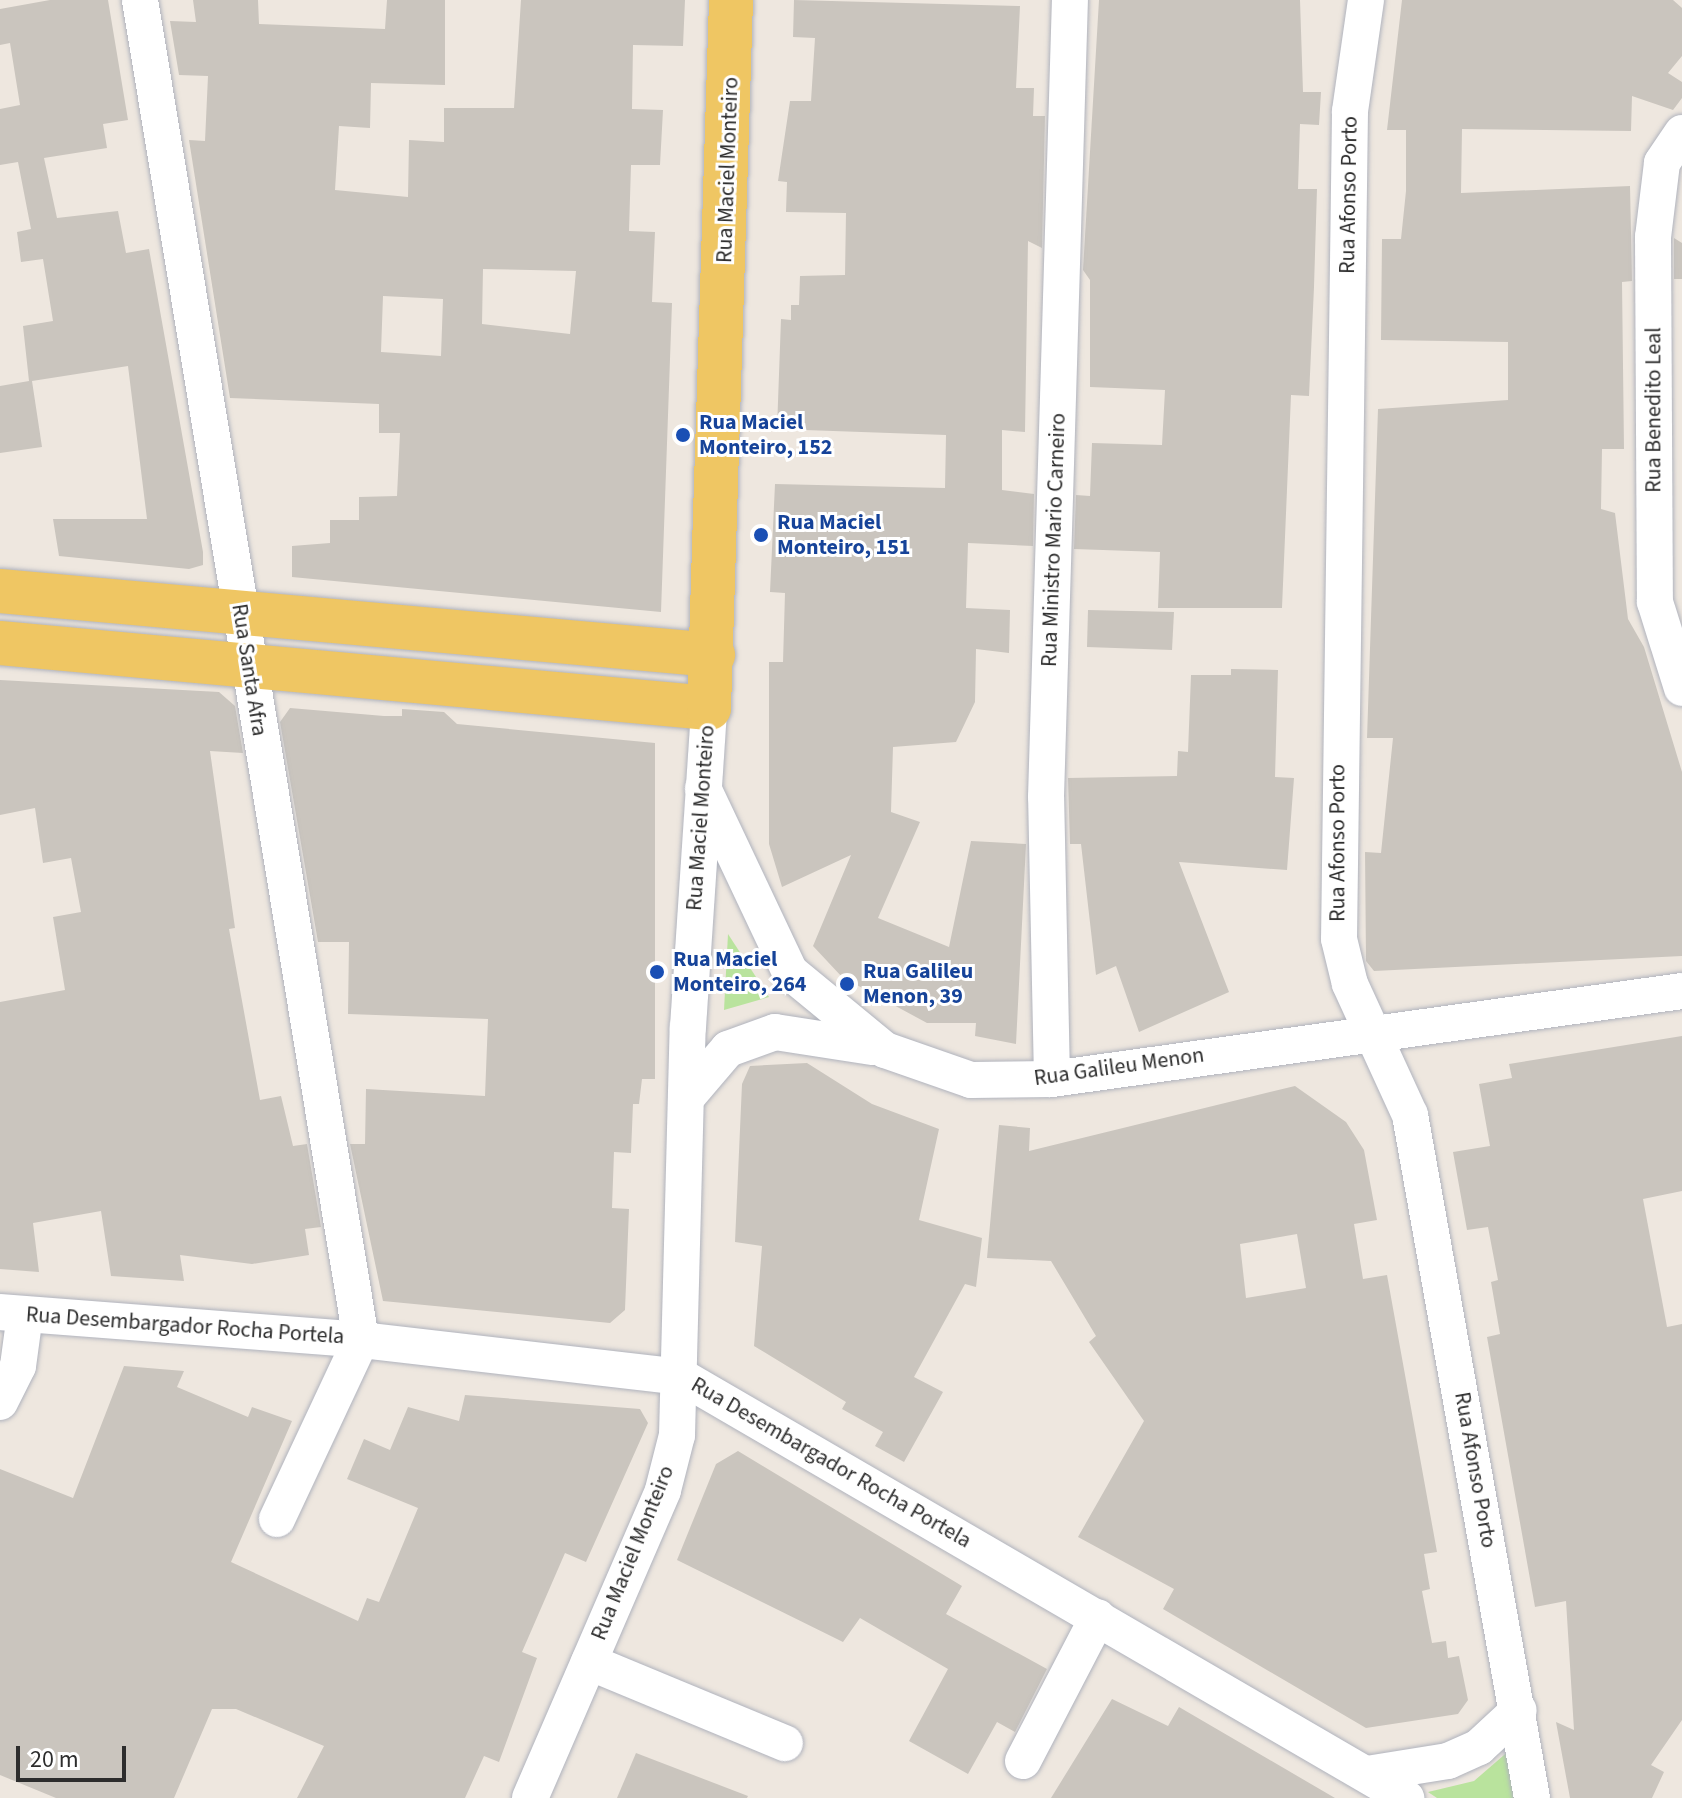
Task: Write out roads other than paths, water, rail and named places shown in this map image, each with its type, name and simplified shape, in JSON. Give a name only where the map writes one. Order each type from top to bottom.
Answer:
[{"type":"main road","name":"Rua Maciel Monteiro","points":[[709,708],[731,0]]},
{"type":"main road","points":[[0,591],[713,655]]},
{"type":"main road","points":[[0,643],[709,708]]},
{"type":"street","name":"Rua Santa Afra","points":[[140,0],[361,1340]]},
{"type":"street","name":"Rua Ministro Mario Carneiro","points":[[1052,1079],[1046,797],[1070,0]]},
{"type":"street","name":"Rua Afonso Porto","points":[[1366,0],[1350,111],[1336,882],[1350,984],[1374,1030],[1410,1115],[1519,1710],[1532,1798]]},
{"type":"street","name":"Rua Benedito Leal","points":[[1682,133],[1662,163],[1653,237],[1655,602],[1674,647],[1682,688]]},
{"type":"street","name":"Rua Maciel Monteiro","points":[[530,1798],[663,1490],[682,1377],[687,1097],[709,708]]},
{"type":"street","name":"Rua Galileu Menon","points":[[703,788],[790,972],[885,1050],[971,1080],[1052,1079],[1374,1030],[1682,991]]},
{"type":"street","points":[[687,1097],[728,1049],[775,1032],[885,1050]]},
{"type":"street","name":"Rua Desembargador Rocha Portela","points":[[13,1313],[361,1340],[682,1377],[1406,1798]]},
{"type":"street","points":[[0,1402],[18,1366],[13,1313]]},
{"type":"street","points":[[277,1519],[361,1340]]},
{"type":"street","points":[[1023,1761],[1098,1617]]},
{"type":"street","points":[[589,1662],[785,1743]]},
{"type":"street","points":[[1367,1774],[1448,1761],[1479,1747],[1519,1710]]},
{"type":"place","name":"Rua Maciel Monteiro, 152","points":[[683,435]]},
{"type":"place","name":"Rua Maciel Monteiro, 151","points":[[761,535]]},
{"type":"place","name":"Rua Maciel Monteiro, 264","points":[[657,972]]},
{"type":"place","name":"Rua Galileu Menon, 39","points":[[847,984]]}]
